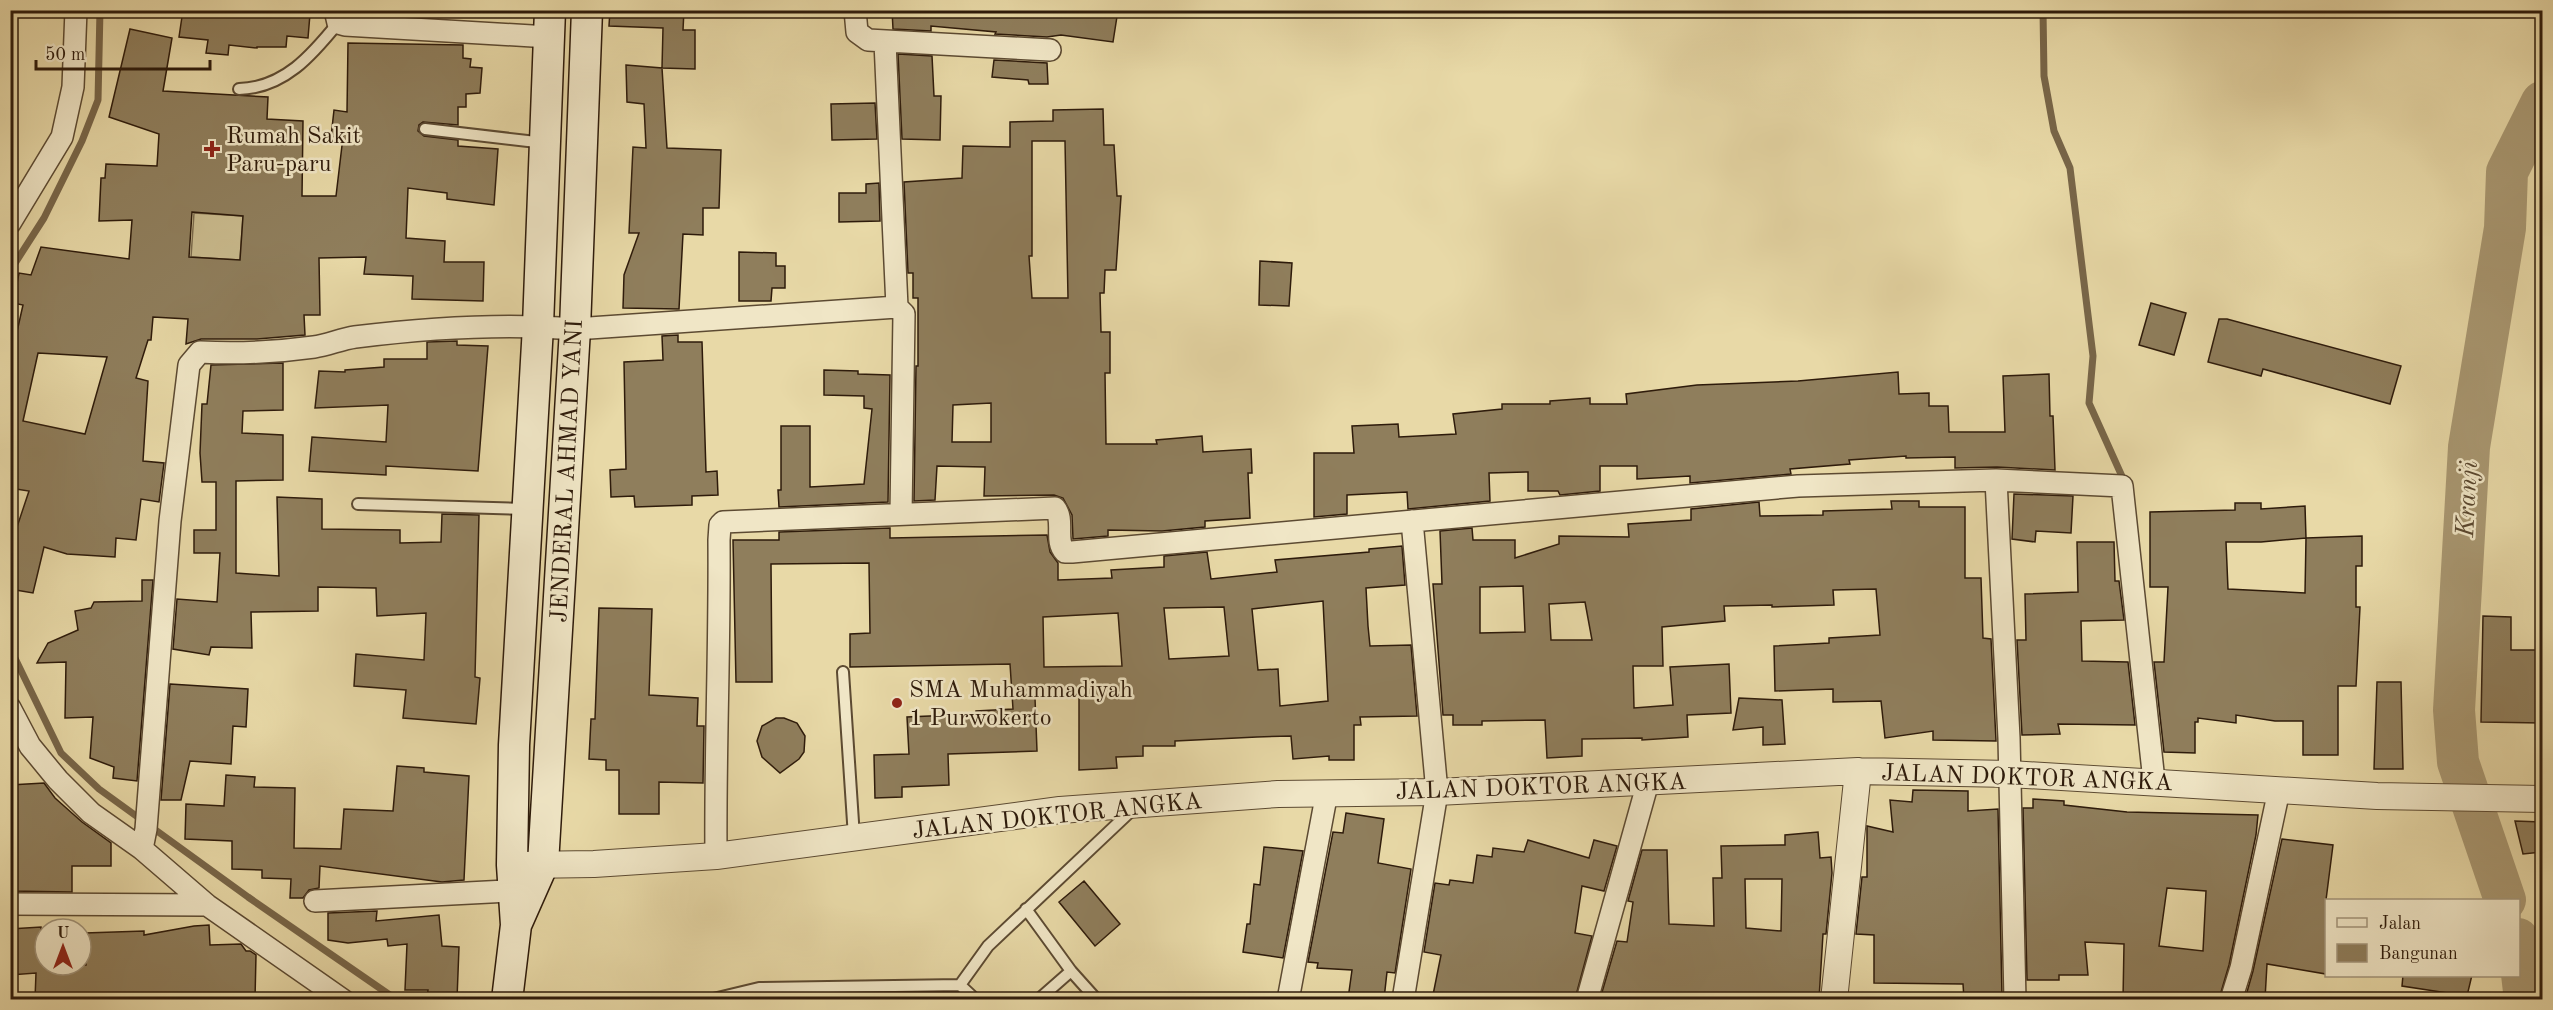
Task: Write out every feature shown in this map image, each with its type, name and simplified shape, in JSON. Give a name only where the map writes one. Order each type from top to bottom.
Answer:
[{"type":"main road","name":"JENDERAL AHMAD YANI","points":[[507,999],[516,925],[525,878],[575,329],[587,10]]},
{"type":"main road","name":"JENDERAL AHMAD YANI","points":[[525,878],[514,745],[538,326],[549,24]]},
{"type":"street","points":[[10,223],[62,137],[73,87],[76,10]]},
{"type":"street","points":[[855,10],[857,32],[868,40],[1050,50]]},
{"type":"street","points":[[337,17],[345,25],[460,30],[549,24]]},
{"type":"street","points":[[885,42],[897,307],[904,314],[901,514]]},
{"type":"street","points":[[144,839],[149,801],[170,521],[189,365],[200,352],[315,347],[351,338],[387,334],[538,326],[575,329],[897,307]]},
{"type":"street","points":[[716,855],[715,753],[720,525],[723,522],[1055,508],[1059,514],[1060,543],[1065,552],[1798,486],[1996,480],[2122,486],[2154,781]]},
{"type":"street","points":[[1996,480],[2010,774],[2015,999]]},
{"type":"street","points":[[1403,999],[1437,792],[1412,521]]},
{"type":"street","points":[[10,708],[30,746],[58,780],[91,813],[144,839],[207,905],[343,999]]},
{"type":"street","points":[[1834,999],[1858,771]]},
{"type":"street","name":"JALAN DOKTOR ANGKA","points":[[525,878],[594,864],[716,855],[1047,812],[1327,792],[1437,792],[1858,771],[2010,774],[2377,796],[2542,799]]},
{"type":"street","points":[[1587,999],[1648,782]]},
{"type":"street","points":[[2230,999],[2241,968],[2279,790]]},
{"type":"street","points":[[1288,999],[1327,792]]},
{"type":"street","points":[[315,901],[525,878]]},
{"type":"street","points":[[10,904],[207,905]]},
{"type":"lane","points":[[239,89],[270,84],[289,73],[315,52],[337,17]]},
{"type":"lane","points":[[425,129],[545,143]]},
{"type":"lane","points":[[358,504],[526,509]]},
{"type":"lane","points":[[843,672],[854,837]]},
{"type":"lane","points":[[960,985],[988,946],[1137,805]]},
{"type":"lane","points":[[1026,909],[1071,971],[1097,999]]},
{"type":"lane","points":[[1038,999],[1071,971]]},
{"type":"lane","points":[[709,999],[759,988],[960,985],[976,999]]},
{"type":"shaded area","points":[[194,213],[243,216],[240,260],[191,257]]},
{"type":"building","points":[[183,10],[282,10],[310,14],[308,38],[287,36],[286,47],[257,48],[229,45],[228,55],[206,53],[208,40],[179,37]]},
{"type":"building","points":[[610,10],[684,10],[683,30],[695,30],[695,69],[662,68],[663,28],[609,26]]},
{"type":"building","points":[[892,10],[1118,10],[1113,42],[1061,35],[1047,37],[995,34],[996,32],[931,26],[931,31],[893,29]]},
{"type":"building","points":[[130,29],[172,38],[163,91],[268,97],[267,119],[303,121],[302,196],[336,196],[343,137],[331,137],[334,110],[347,112],[348,43],[463,45],[463,58],[471,59],[470,67],[482,68],[480,93],[466,94],[466,107],[458,107],[458,125],[423,122],[419,125],[418,131],[424,136],[458,140],[458,146],[498,149],[494,205],[447,199],[447,193],[408,188],[406,238],[445,241],[444,262],[484,262],[483,301],[412,299],[413,276],[364,274],[366,257],[319,258],[320,315],[304,315],[305,335],[257,339],[201,339],[186,344],[188,319],[153,317],[151,340],[148,340],[136,378],[148,381],[143,461],[164,463],[159,502],[141,499],[136,540],[116,538],[115,557],[67,554],[44,547],[33,593],[10,589],[10,548],[29,491],[10,488],[15,453],[10,452],[10,344],[14,345],[23,305],[13,303],[19,273],[31,275],[41,247],[129,259],[132,220],[99,221],[101,178],[105,178],[106,164],[157,166],[159,134],[109,117]],"holes":[[[192,212],[243,216],[240,260],[189,257]],[[38,353],[107,357],[85,434],[23,421]]]},
{"type":"building","points":[[898,54],[932,56],[934,96],[941,96],[940,140],[902,139]]},
{"type":"building","points":[[994,60],[1047,63],[1048,84],[1029,84],[1028,80],[992,77]]},
{"type":"building","points":[[626,65],[662,68],[667,148],[721,150],[719,208],[703,208],[703,235],[683,234],[679,309],[623,308],[624,275],[639,233],[629,233],[633,147],[646,148],[644,104],[627,102]]},
{"type":"building","points":[[875,103],[877,139],[832,140],[831,104]]},
{"type":"building","points":[[1103,109],[1104,145],[1114,145],[1117,196],[1121,196],[1116,270],[1105,270],[1104,293],[1100,293],[1101,332],[1110,332],[1110,373],[1105,373],[1106,444],[1157,444],[1156,440],[1202,436],[1203,452],[1251,449],[1252,473],[1248,473],[1250,518],[1205,521],[1205,527],[1162,531],[1108,530],[1108,536],[1073,539],[1072,515],[1063,498],[1054,495],[984,496],[985,467],[937,466],[935,500],[914,501],[918,298],[913,298],[913,273],[908,273],[904,182],[962,178],[963,146],[1010,147],[1010,122],[1053,121],[1053,110]],"holes":[[[1032,141],[1065,141],[1068,298],[1032,298],[1029,256],[1032,256]],[[991,403],[991,442],[952,442],[953,405]]]},
{"type":"building","points":[[879,183],[880,221],[839,222],[839,193],[866,193],[866,184]]},
{"type":"building","points":[[739,252],[776,253],[776,266],[785,266],[785,288],[772,288],[771,301],[739,301]]},
{"type":"building","points":[[1260,261],[1292,263],[1289,306],[1259,305]]},
{"type":"building","points":[[2151,303],[2186,313],[2174,355],[2139,345]]},
{"type":"building","points":[[2219,319],[2227,319],[2401,366],[2390,404],[2263,369],[2261,376],[2208,362]]},
{"type":"building","points":[[678,335],[678,342],[702,342],[706,472],[717,471],[718,495],[692,496],[692,505],[635,507],[634,496],[611,497],[610,470],[626,469],[624,362],[663,360],[662,336]]},
{"type":"building","points":[[457,341],[457,345],[488,346],[478,471],[386,466],[386,475],[309,471],[312,437],[386,442],[388,405],[315,408],[319,371],[345,372],[345,370],[384,367],[384,359],[427,359],[427,342]]},
{"type":"building","points":[[283,363],[283,410],[243,411],[242,433],[283,435],[283,480],[236,481],[236,573],[279,576],[277,497],[322,499],[322,529],[400,530],[400,543],[441,542],[442,514],[479,515],[475,677],[480,678],[476,724],[403,718],[406,690],[354,686],[356,654],[424,660],[426,613],[377,616],[376,588],[318,587],[318,611],[251,612],[252,648],[211,647],[209,655],[173,649],[177,599],[217,602],[220,553],[194,553],[194,530],[216,530],[216,482],[202,482],[200,453],[202,404],[207,404],[211,365]]},
{"type":"building","points":[[824,370],[890,375],[888,502],[779,507],[781,426],[810,426],[810,487],[864,484],[872,409],[864,408],[864,396],[824,395]]},
{"type":"building","points":[[1898,372],[1899,394],[1929,393],[1929,406],[1948,406],[1949,432],[2005,432],[2003,376],[2049,374],[2055,470],[1997,467],[1955,468],[1955,457],[1906,458],[1906,456],[1849,460],[1850,464],[1790,469],[1791,474],[1690,483],[1690,476],[1637,479],[1637,466],[1600,466],[1600,491],[1560,495],[1558,491],[1528,491],[1528,472],[1489,473],[1490,501],[1408,509],[1407,492],[1347,495],[1347,514],[1314,517],[1314,453],[1354,453],[1352,426],[1398,424],[1399,437],[1456,434],[1453,414],[1502,409],[1502,404],[1550,404],[1550,401],[1590,398],[1590,404],[1627,404],[1626,394],[1697,385],[1798,381]]},
{"type":"building","points":[[2014,494],[2073,496],[2071,533],[2036,531],[2035,542],[2012,539]]},
{"type":"building","points":[[1891,501],[1919,501],[1919,507],[1965,507],[1965,578],[1981,578],[1983,638],[1991,639],[1996,741],[1933,740],[1933,731],[1885,738],[1881,701],[1833,702],[1833,689],[1775,691],[1774,646],[1829,643],[1829,638],[1880,635],[1876,589],[1833,590],[1834,605],[1724,606],[1725,621],[1662,627],[1663,666],[1633,666],[1634,708],[1673,705],[1670,667],[1729,664],[1731,713],[1687,715],[1688,737],[1642,740],[1642,738],[1582,739],[1582,756],[1547,758],[1545,720],[1482,721],[1482,725],[1453,725],[1453,715],[1443,715],[1433,584],[1442,584],[1440,531],[1472,528],[1473,540],[1515,540],[1515,558],[1559,544],[1559,536],[1629,537],[1628,524],[1691,520],[1691,509],[1759,502],[1760,516],[1823,515],[1823,511],[1892,509]],"holes":[[[1523,586],[1525,632],[1480,633],[1480,587]],[[1585,602],[1592,640],[1551,640],[1549,604]]]},
{"type":"building","points":[[2235,503],[2261,503],[2261,509],[2305,506],[2306,538],[2362,536],[2362,566],[2356,566],[2356,607],[2360,607],[2356,686],[2338,686],[2338,755],[2303,755],[2303,721],[2275,721],[2236,715],[2236,723],[2198,718],[2198,722],[2195,722],[2195,753],[2164,752],[2154,662],[2164,662],[2168,587],[2150,587],[2150,512],[2235,510]],"holes":[[[2306,538],[2305,593],[2228,589],[2226,542]]]},
{"type":"building","points":[[890,528],[890,538],[1047,535],[1050,552],[1058,563],[1058,580],[1112,578],[1111,570],[1164,567],[1164,556],[1207,552],[1211,579],[1277,572],[1275,560],[1369,552],[1369,549],[1402,546],[1405,585],[1366,588],[1368,626],[1370,646],[1411,645],[1417,716],[1360,717],[1361,725],[1354,725],[1354,760],[1329,760],[1329,756],[1293,759],[1291,736],[1257,737],[1175,741],[1175,746],[1143,746],[1143,756],[1116,757],[1117,768],[1079,770],[1079,695],[1035,698],[1037,751],[948,754],[949,785],[902,787],[902,797],[875,798],[874,755],[909,754],[907,717],[976,714],[976,711],[1013,709],[1010,664],[850,667],[850,634],[870,633],[869,563],[771,564],[772,682],[736,682],[733,540],[779,540],[779,532]],"holes":[[[1323,601],[1328,701],[1280,706],[1278,669],[1258,670],[1252,609]],[[1224,607],[1229,656],[1169,659],[1164,608]],[[1118,613],[1122,666],[1044,667],[1043,617]]]},
{"type":"building","points":[[2077,542],[2114,542],[2115,581],[2119,581],[2124,620],[2081,621],[2082,661],[2128,662],[2135,725],[2058,724],[2060,734],[2022,735],[2017,640],[2026,640],[2025,594],[2078,592]]},
{"type":"building","points":[[142,580],[153,580],[137,781],[113,778],[114,767],[90,758],[93,717],[65,718],[66,662],[37,663],[48,643],[78,630],[75,611],[91,608],[94,602],[142,601]]},
{"type":"building","points":[[599,608],[652,609],[649,695],[698,698],[697,726],[704,726],[703,783],[659,782],[659,814],[619,814],[619,770],[606,770],[606,760],[589,759],[591,719],[595,719]]},
{"type":"building","points":[[2483,616],[2511,617],[2511,650],[2542,650],[2542,723],[2481,722]]},
{"type":"building","points":[[2377,682],[2401,682],[2403,769],[2374,769]]},
{"type":"building","points":[[170,684],[248,689],[246,727],[233,726],[231,764],[190,761],[181,800],[161,800]]},
{"type":"building","points":[[1739,698],[1782,700],[1785,744],[1763,745],[1763,727],[1733,730]]},
{"type":"building","points":[[776,718],[784,718],[797,723],[805,736],[804,752],[799,759],[780,773],[762,757],[757,741],[762,726]]},
{"type":"building","points":[[397,766],[424,768],[424,772],[469,776],[464,880],[442,882],[320,866],[319,888],[309,890],[303,898],[290,898],[291,879],[262,878],[262,870],[232,869],[232,841],[185,839],[186,804],[224,806],[226,775],[255,777],[254,787],[295,788],[294,848],[341,849],[344,809],[393,811]]},
{"type":"building","points":[[44,783],[55,798],[111,843],[111,866],[72,866],[72,892],[10,891],[10,785]]},
{"type":"building","points":[[1913,790],[1968,791],[1968,811],[1998,809],[2002,996],[1998,996],[1998,999],[1964,999],[1963,984],[1874,983],[1874,935],[1856,934],[1862,877],[1867,877],[1867,826],[1893,832],[1890,800],[1912,802]]},
{"type":"building","points":[[2033,799],[2064,801],[2064,805],[2127,812],[2258,815],[2256,835],[2229,965],[2219,999],[2123,999],[2124,944],[2085,942],[2088,975],[2059,975],[2059,980],[2027,980],[2023,808],[2033,808]],"holes":[[[2167,888],[2206,891],[2203,951],[2159,946]]]},
{"type":"building","points":[[1346,813],[1384,819],[1378,863],[1411,869],[1395,973],[1387,972],[1384,999],[1348,999],[1352,970],[1317,968],[1318,963],[1308,962],[1333,832],[1343,833]]},
{"type":"building","points":[[2515,821],[2542,822],[2542,852],[2523,854]]},
{"type":"building","points":[[1818,832],[1820,858],[1831,857],[1832,873],[1826,934],[1823,934],[1819,999],[1600,999],[1617,941],[1627,942],[1633,902],[1628,901],[1642,850],[1667,850],[1669,924],[1714,926],[1713,878],[1722,878],[1721,846],[1785,845],[1785,835]],"holes":[[[1745,879],[1782,879],[1781,931],[1746,928]]]},
{"type":"building","points":[[2282,839],[2333,845],[2325,899],[2325,974],[2267,964],[2265,999],[2245,999]]},
{"type":"building","points":[[1528,840],[1589,858],[1594,840],[1617,846],[1604,891],[1582,886],[1575,933],[1592,936],[1575,999],[1455,999],[1433,995],[1441,955],[1424,952],[1435,883],[1449,885],[1450,880],[1473,883],[1477,855],[1492,857],[1493,848],[1524,852]]},
{"type":"building","points":[[1264,847],[1303,851],[1283,958],[1243,952],[1247,924],[1250,924],[1254,884],[1260,885]]},
{"type":"building","points":[[1084,881],[1120,924],[1095,946],[1059,902]]},
{"type":"building","points":[[377,911],[376,921],[439,915],[442,946],[459,947],[457,999],[427,999],[428,990],[405,990],[407,944],[388,946],[387,939],[348,943],[328,940],[328,913]]},
{"type":"building","points":[[209,925],[210,945],[241,944],[246,951],[256,955],[255,999],[168,999],[167,993],[115,996],[115,999],[35,999],[36,977],[93,977],[93,933],[144,931],[144,935]]},
{"type":"building","points":[[33,928],[33,973],[10,975],[10,929]]},
{"type":"building","points":[[2403,977],[2472,977],[2467,996],[2402,986]]},
{"type":"waterway","points":[[10,271],[44,218],[82,141],[98,100],[100,10]]},
{"type":"waterway","points":[[2043,10],[2044,76],[2054,131],[2070,168],[2093,356],[2089,403],[2125,483]]},
{"type":"waterway","name":"Kranji","points":[[2505,899],[2458,762],[2454,710],[2469,447],[2505,228],[2507,172],[2542,102]]},
{"type":"waterway","points":[[10,648],[61,753],[99,789],[248,897],[397,1000]]},
{"type":"waterway","name":"Kranji","points":[[2520,956],[2525,1000]]},
{"type":"place","name":"Rumah Sakit Paru-paru","points":[[212,149]]},
{"type":"place","name":"SMA Muhammadiyah 1 Purwokerto","points":[[897,703]]}]
